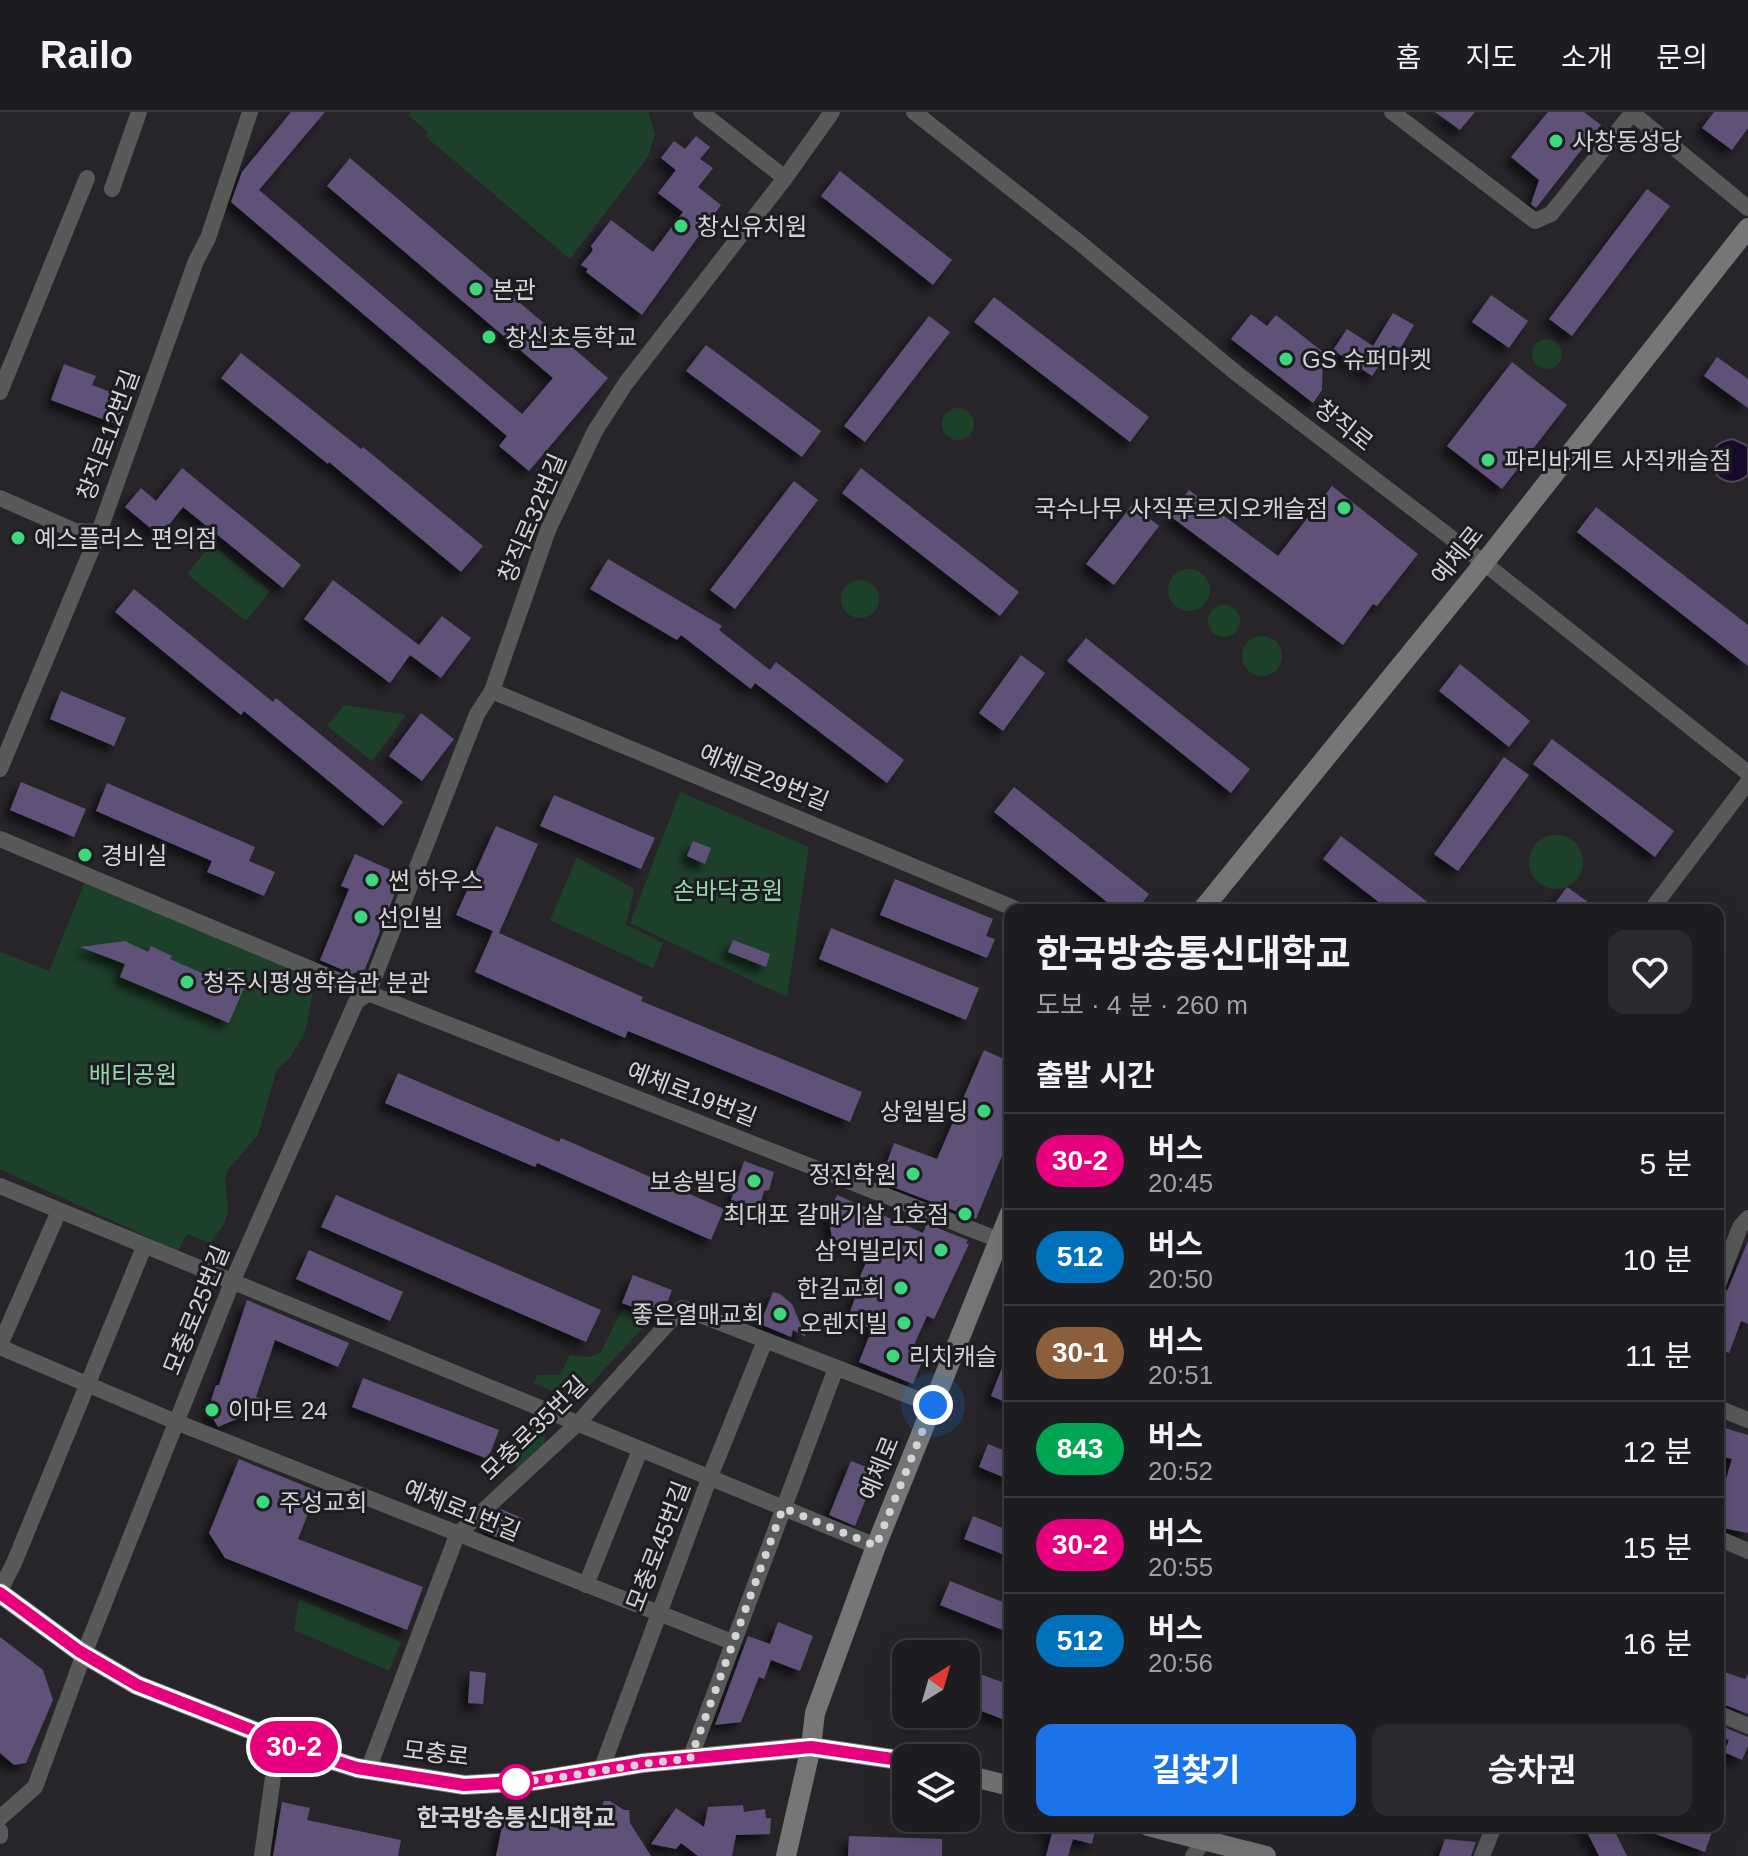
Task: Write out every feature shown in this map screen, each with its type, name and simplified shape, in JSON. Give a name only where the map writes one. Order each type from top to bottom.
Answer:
[{"type":"street","points":[[112,189],[139,112]]},
{"type":"street","name":"창직로12번길","points":[[0,769],[99,532],[196,261],[208,238],[250,112]]},
{"type":"street","points":[[701,112],[785,178]]},
{"type":"street","name":"창직로32번길","points":[[368,993],[477,714],[492,691],[548,530],[595,431],[626,383],[785,178],[832,112]]},
{"type":"street","name":"창직로","points":[[914,112],[1080,243],[1236,373],[1484,563],[1748,773]]},
{"type":"street","points":[[1392,112],[1535,221],[1551,214],[1632,112],[1748,208]]},
{"type":"street","points":[[0,392],[87,178]]},
{"type":"street","name":"예체로","points":[[1207,904],[1484,563],[1748,228]]},
{"type":"street","points":[[0,498],[75,531],[99,532]]},
{"type":"street","name":"예체로29번길","points":[[492,691],[1004,904]]},
{"type":"street","points":[[1656,904],[1748,782]]},
{"type":"street","name":"예체로19번길","points":[[0,839],[368,993],[999,1240]]},
{"type":"street","name":"모충로25번길","points":[[0,1818],[35,1787],[84,1654],[233,1280],[356,1002],[368,993]]},
{"type":"street","points":[[0,1186],[876,1546]]},
{"type":"street","points":[[0,1346],[59,1211]]},
{"type":"street","points":[[1724,1269],[1740,1227],[1748,1218]]},
{"type":"street","name":"예체로","points":[[786,1856],[811,1747],[815,1713],[876,1546],[1004,1228]]},
{"type":"street","points":[[0,1591],[89,1385],[144,1247]]},
{"type":"street","name":"모충로35번길","points":[[368,1770],[457,1535],[577,1424],[682,1308],[765,1341]]},
{"type":"street","points":[[765,1341],[933,1405]]},
{"type":"street","name":"모충로45번길","points":[[601,1770],[709,1479],[765,1341]]},
{"type":"street","name":"예체로1번길","points":[[0,1346],[176,1422],[732,1642]]},
{"type":"street","points":[[690,1759],[836,1368]]},
{"type":"street","points":[[1724,1410],[1748,1420]]},
{"type":"street","points":[[586,1585],[640,1450]]},
{"type":"street","points":[[1724,1541],[1748,1551]]},
{"type":"street","name":"모충로","points":[[0,1591],[84,1654],[137,1685],[313,1754],[368,1770],[464,1785],[534,1781],[643,1763],[811,1747],[892,1759]]},
{"type":"street","points":[[1724,1716],[1748,1726]]},
{"type":"street","points":[[262,1856],[278,1741]]},
{"type":"street","points":[[980,1778],[1004,1784]]},
{"type":"street","points":[[1161,1832],[1198,1849],[1266,1856]]},
{"type":"street","points":[[1482,1856],[1492,1832]]},
{"type":"green space","points":[[411,112],[648,112],[655,134],[648,157],[570,259],[425,136],[428,132],[408,115]]},
{"type":"green space","points":[[1547,339],[1558,343],[1562,354],[1558,365],[1547,369],[1536,365],[1532,354],[1536,343]]},
{"type":"green space","points":[[958,408],[969,413],[974,424],[969,435],[958,440],[947,435],[942,424],[947,413]]},
{"type":"green space","points":[[211,544],[270,591],[246,621],[187,574]]},
{"type":"green space","points":[[1189,569],[1204,575],[1210,590],[1204,605],[1189,611],[1174,605],[1168,590],[1174,575]]},
{"type":"green space","points":[[860,580],[873,586],[879,599],[873,612],[860,618],[847,612],[841,599],[847,586]]},
{"type":"green space","points":[[1224,605],[1236,609],[1240,621],[1236,633],[1224,637],[1212,633],[1208,621],[1212,609]]},
{"type":"green space","points":[[1262,636],[1276,642],[1282,656],[1276,670],[1262,676],[1248,670],[1242,656],[1248,642]]},
{"type":"green space","points":[[344,705],[406,715],[372,761],[327,726]]},
{"type":"green space","name":"손바닥공원","points":[[680,792],[809,847],[787,997],[630,923]]},
{"type":"green space","points":[[1556,835],[1575,843],[1583,862],[1575,881],[1556,889],[1537,881],[1529,862],[1537,843]]},
{"type":"green space","points":[[577,857],[634,889],[626,925],[663,943],[653,968],[550,920]]},
{"type":"green space","name":"배티공원","points":[[85,882],[302,973],[314,987],[305,1032],[290,1058],[277,1069],[258,1135],[227,1171],[228,1211],[224,1224],[210,1243],[187,1234],[178,1251],[0,1169],[0,952],[49,971]]},
{"type":"green space","points":[[623,1308],[651,1319],[575,1401],[534,1383],[537,1375],[560,1375],[570,1355],[590,1357],[601,1352]]},
{"type":"green space","points":[[518,1425],[546,1429],[544,1446],[519,1468],[506,1464]]},
{"type":"green space","points":[[299,1599],[401,1642],[389,1671],[294,1630]]},
{"type":"shaded area","points":[[1733,439],[1748,446],[1748,475],[1736,481],[1726,481],[1713,469],[1711,459],[1721,443]]},
{"type":"building","name":"본관","points":[[291,112],[325,112],[259,190],[522,414],[553,378],[327,186],[350,158],[608,378],[529,471],[499,446],[507,436],[231,202],[242,172]]},
{"type":"building","points":[[1435,112],[1475,112],[1460,130]]},
{"type":"building","name":"사창동성당","points":[[1548,112],[1584,112],[1601,125],[1536,208],[1531,204],[1539,180],[1511,157]]},
{"type":"building","points":[[1714,112],[1748,112],[1748,128],[1732,150],[1702,128]]},
{"type":"building","name":"창신유치원","points":[[696,136],[710,147],[700,159],[713,168],[698,187],[721,205],[642,315],[581,265],[611,220],[653,252],[683,212],[658,193],[676,170],[661,158],[674,141],[685,149]]},
{"type":"building","points":[[840,171],[952,260],[933,285],[821,196]]},
{"type":"building","points":[[1647,189],[1670,206],[1572,336],[1549,319]]},
{"type":"building","points":[[1491,295],[1528,321],[1509,348],[1472,322]]},
{"type":"building","points":[[994,297],[1149,417],[1130,442],[974,322]]},
{"type":"building","points":[[1393,313],[1414,325],[1400,349],[1393,345],[1372,376],[1333,350],[1347,329],[1373,346]]},
{"type":"building","points":[[1251,314],[1267,326],[1276,315],[1323,352],[1322,390],[1313,403],[1231,339]]},
{"type":"building","points":[[929,316],[950,332],[865,442],[844,426]]},
{"type":"building","points":[[706,345],[821,431],[802,457],[686,371]]},
{"type":"building","points":[[241,353],[361,449],[363,447],[483,546],[461,572],[329,462],[221,378]]},
{"type":"building","points":[[1717,357],[1748,379],[1748,408],[1704,376]]},
{"type":"building","points":[[1512,362],[1567,405],[1502,489],[1447,446]]},
{"type":"building","points":[[64,364],[96,376],[92,385],[131,400],[121,426],[51,400]]},
{"type":"building","points":[[182,468],[301,565],[283,588],[183,507],[160,536],[125,507],[141,488],[156,501]]},
{"type":"building","points":[[861,468],[1019,592],[1000,616],[842,493]]},
{"type":"building","points":[[794,481],[818,500],[735,609],[710,590]]},
{"type":"building","points":[[1332,486],[1418,554],[1377,606],[1373,604],[1343,645],[1170,516],[1189,490],[1278,556]]},
{"type":"building","points":[[1132,505],[1159,526],[1114,585],[1086,564]]},
{"type":"building","points":[[1596,507],[1748,625],[1748,666],[1577,532]]},
{"type":"building","points":[[608,559],[722,626],[719,630],[770,670],[776,662],[904,760],[887,783],[755,683],[751,689],[681,635],[677,640],[590,589]]},
{"type":"building","points":[[333,580],[419,645],[442,616],[471,638],[441,678],[410,655],[390,683],[304,619]]},
{"type":"building","points":[[134,589],[273,702],[276,698],[403,802],[383,826],[244,711],[241,715],[115,612]]},
{"type":"building","points":[[1086,638],[1250,769],[1231,793],[1067,661]]},
{"type":"building","points":[[1021,655],[1045,673],[1003,731],[979,713]]},
{"type":"building","points":[[1460,664],[1530,721],[1509,747],[1439,691]]},
{"type":"building","points":[[61,691],[126,718],[114,746],[50,719]]},
{"type":"building","points":[[421,713],[454,739],[422,781],[389,756]]},
{"type":"building","points":[[1552,739],[1674,831],[1655,857],[1533,764]]},
{"type":"building","points":[[1504,757],[1529,775],[1458,871],[1434,854]]},
{"type":"building","points":[[21,782],[86,809],[74,837],[10,810]]},
{"type":"building","points":[[107,783],[255,847],[249,861],[275,872],[264,896],[207,872],[212,861],[96,811]]},
{"type":"building","points":[[1014,787],[1149,894],[1142,904],[1109,904],[994,812]]},
{"type":"building","points":[[554,795],[655,838],[641,869],[540,826]]},
{"type":"building","points":[[496,826],[538,844],[499,933],[643,997],[641,1001],[862,1092],[850,1122],[628,1031],[625,1038],[475,972],[493,931],[456,915]]},
{"type":"building","points":[[1341,836],[1430,904],[1381,904],[1323,859]]},
{"type":"building","points":[[693,841],[711,848],[705,864],[687,856]]},
{"type":"building","points":[[355,854],[402,875],[365,969],[352,974],[320,960],[349,889],[341,886]]},
{"type":"building","points":[[895,879],[993,919],[986,936],[995,939],[987,958],[880,915]]},
{"type":"building","points":[[1567,887],[1591,904],[1554,904]]},
{"type":"building","points":[[831,928],[979,988],[966,1020],[819,959]]},
{"type":"building","points":[[733,940],[770,954],[766,967],[728,952]]},
{"type":"building","name":"청주시평생학습관 분관","points":[[125,941],[148,952],[151,946],[172,956],[170,959],[213,978],[217,969],[226,973],[228,968],[243,975],[240,981],[246,983],[229,1023],[120,977],[125,964],[80,947]]},
{"type":"building","points":[[984,1050],[1004,1059],[1004,1151],[976,1219],[880,1182],[894,1143],[937,1159]]},
{"type":"building","points":[[398,1073],[559,1142],[561,1138],[724,1209],[711,1240],[537,1163],[535,1167],[385,1103]]},
{"type":"building","name":"보송빌딩","points":[[744,1161],[774,1172],[769,1190],[764,1191],[761,1202],[752,1205],[731,1200]]},
{"type":"building","points":[[336,1195],[601,1310],[586,1342],[321,1227]]},
{"type":"building","points":[[837,1195],[923,1233],[927,1224],[968,1240],[966,1243],[969,1244],[934,1319],[927,1316],[914,1345],[927,1350],[913,1384],[859,1362],[872,1329],[852,1320],[849,1315],[859,1286],[856,1285],[870,1254],[832,1238],[828,1215]]},
{"type":"building","points":[[1748,1241],[1748,1324],[1741,1321],[1729,1353],[1724,1351],[1724,1294]]},
{"type":"building","points":[[309,1250],[403,1292],[390,1321],[296,1279]]},
{"type":"building","points":[[633,1275],[672,1290],[659,1317],[622,1303]]},
{"type":"building","name":"좋은열매교회","points":[[773,1292],[792,1304],[806,1337],[793,1330],[791,1337],[760,1324]]},
{"type":"building","points":[[247,1300],[349,1343],[338,1367],[275,1340],[256,1397],[269,1401],[265,1412],[251,1413],[218,1427],[208,1410]]},
{"type":"building","points":[[1004,1363],[1004,1401],[991,1396]]},
{"type":"building","points":[[363,1378],[499,1430],[488,1459],[352,1407]]},
{"type":"building","points":[[1724,1428],[1748,1435],[1748,1533],[1724,1528],[1724,1486],[1732,1459],[1724,1457]]},
{"type":"building","points":[[988,1444],[1004,1451],[1004,1477],[979,1467]]},
{"type":"building","points":[[239,1459],[317,1491],[298,1539],[423,1587],[407,1630],[225,1558],[209,1533]]},
{"type":"building","points":[[851,1461],[877,1471],[855,1526],[829,1515]]},
{"type":"building","points":[[501,1509],[524,1519],[513,1543],[488,1534],[491,1518]]},
{"type":"building","points":[[973,1516],[1004,1529],[1004,1555],[964,1539]]},
{"type":"building","points":[[950,1581],[1004,1603],[1004,1631],[940,1605]]},
{"type":"building","points":[[778,1622],[813,1636],[800,1671],[771,1660],[764,1679],[759,1677],[741,1722],[715,1725],[748,1636],[770,1644]]},
{"type":"building","points":[[0,1637],[43,1670],[53,1700],[26,1763],[14,1765],[0,1753]]},
{"type":"building","points":[[470,1671],[486,1673],[483,1704],[468,1703]]},
{"type":"building","points":[[1724,1672],[1745,1679],[1748,1674],[1748,1714],[1724,1704]]},
{"type":"building","points":[[980,1674],[1004,1683],[1004,1720],[980,1710]]},
{"type":"building","points":[[1726,1728],[1748,1737],[1742,1760],[1724,1752],[1729,1740],[1724,1738]]},
{"type":"building","points":[[604,1801],[629,1810],[630,1823],[651,1856],[496,1856],[504,1817],[563,1829],[565,1811],[576,1810],[593,1823]]},
{"type":"building","points":[[282,1802],[310,1808],[307,1820],[401,1840],[398,1856],[273,1856]]},
{"type":"building","points":[[743,1805],[744,1812],[765,1809],[766,1818],[771,1818],[770,1834],[736,1835],[732,1856],[698,1856],[681,1843],[676,1849],[651,1844],[676,1808],[704,1827],[708,1807]]},
{"type":"building","points":[[1048,1832],[1095,1832],[1092,1844],[1073,1839],[1068,1856],[1046,1856],[1052,1833]]},
{"type":"building","points":[[1587,1832],[1615,1832],[1627,1856],[1599,1856]]},
{"type":"building","points":[[1650,1832],[1712,1832],[1705,1852]]},
{"type":"building","points":[[849,1836],[942,1839],[942,1856],[848,1856]]},
{"type":"building","points":[[1445,1839],[1476,1842],[1471,1856],[1439,1856]]},
{"type":"bus line","name":"30-2","points":[[0,1593],[79,1651],[137,1685],[313,1754],[357,1768],[464,1785],[534,1781],[643,1763],[811,1747],[892,1759]]},
{"type":"place","name":"사창동성당","points":[[1556,141]]},
{"type":"place","name":"창신유치원","points":[[681,226]]},
{"type":"place","name":"본관","points":[[476,289]]},
{"type":"place","name":"창신초등학교","points":[[489,337]]},
{"type":"place","name":"GS 슈퍼마켓","points":[[1286,359]]},
{"type":"place","name":"파리바게트 사직캐슬점","points":[[1488,460]]},
{"type":"place","name":"국수나무 사직푸르지오캐슬점","points":[[1344,508]]},
{"type":"place","name":"예스플러스 편의점","points":[[18,538]]},
{"type":"place","name":"경비실","points":[[85,855]]},
{"type":"place","name":"썬 하우스","points":[[372,880]]},
{"type":"place","name":"선인빌","points":[[361,917]]},
{"type":"place","name":"청주시평생학습관 분관","points":[[187,982]]},
{"type":"place","name":"상원빌딩","points":[[984,1111]]},
{"type":"place","name":"정진학원","points":[[913,1174]]},
{"type":"place","name":"보송빌딩","points":[[754,1181]]},
{"type":"place","name":"최대포 갈매기살 1호점","points":[[965,1214]]},
{"type":"place","name":"삼익빌리지","points":[[941,1250]]},
{"type":"place","name":"한길교회","points":[[901,1288]]},
{"type":"place","name":"좋은열매교회","points":[[780,1314]]},
{"type":"place","name":"오렌지빌","points":[[904,1323]]},
{"type":"place","name":"리치캐슬","points":[[893,1356]]},
{"type":"place","name":"이마트 24","points":[[212,1410]]},
{"type":"place","name":"주성교회","points":[[263,1502]]},
{"type":"place","name":"한국방송통신대학교","points":[[516,1782]]},
{"type":"route","points":[[516,1782],[511,1782],[690,1759],[783,1508],[876,1546],[933,1405]]}]
